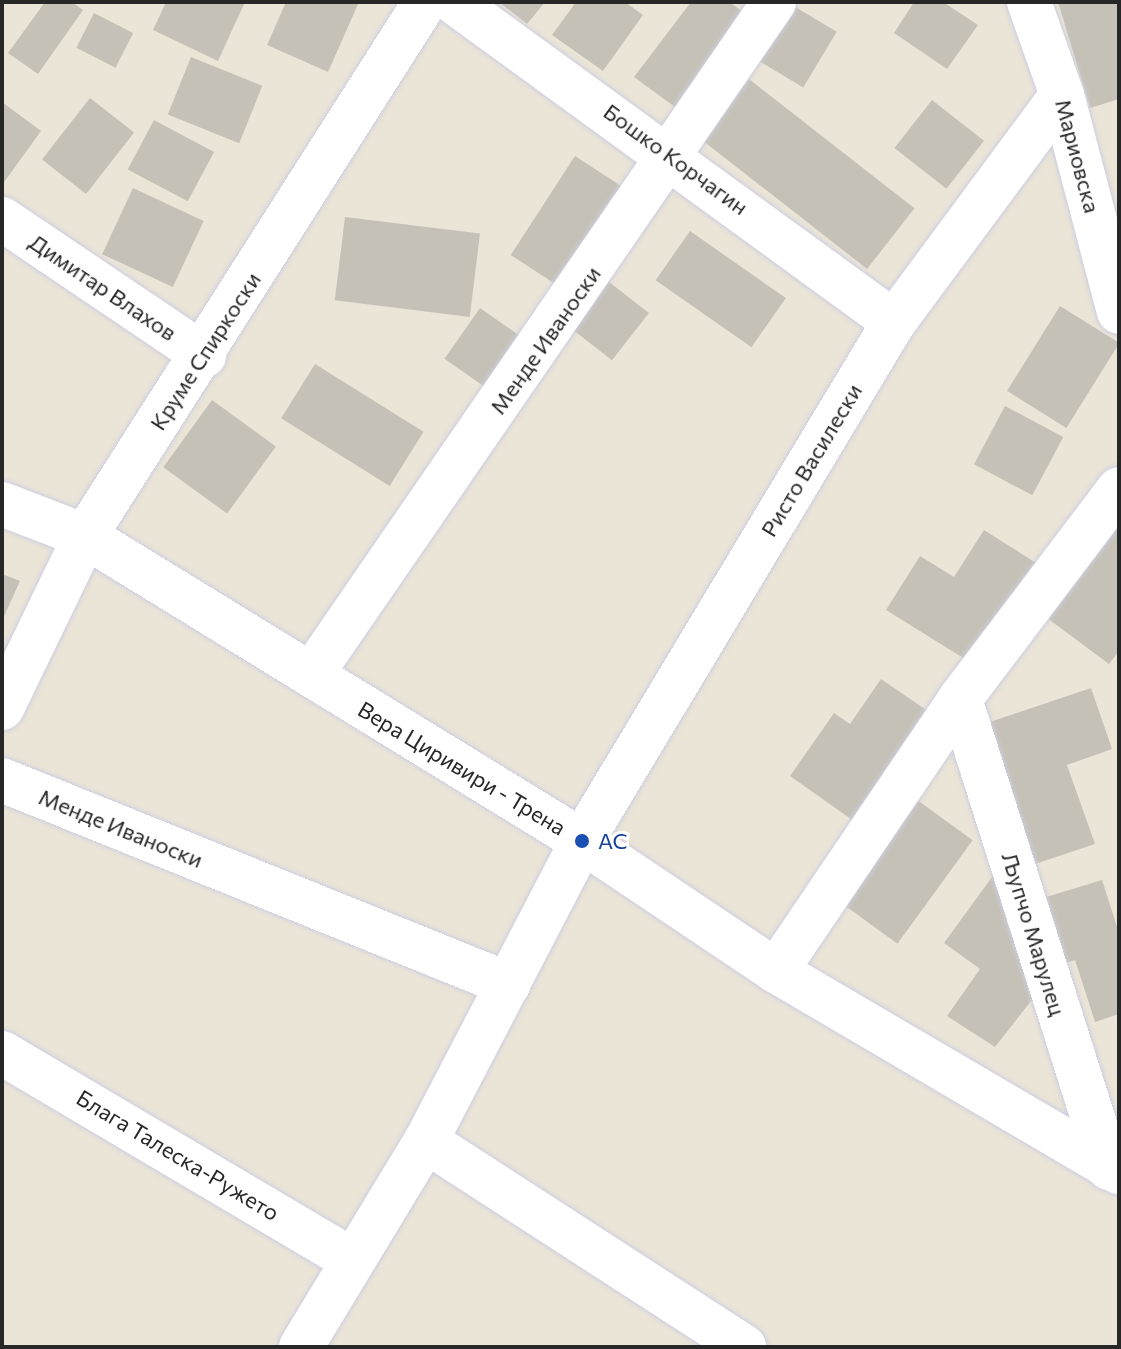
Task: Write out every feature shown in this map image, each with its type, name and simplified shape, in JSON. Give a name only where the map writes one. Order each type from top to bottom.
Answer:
[{"type":"street","name":"Круме Спиркоски","points":[[2,708],[85,536],[204,355],[425,2]]},
{"type":"street","name":"Бошко Корчагин","points":[[454,2],[673,156],[894,322]]},
{"type":"street","name":"Менде Иваноски","points":[[311,675],[673,156],[774,2]]},
{"type":"street","name":"Мариовска","points":[[1029,2],[1062,95],[1119,312]]},
{"type":"street","name":"Ристо Василески","points":[[582,841],[894,322],[1062,95]]},
{"type":"street","name":"Димитар Влахов","points":[[2,219],[204,355]]},
{"type":"street","points":[[2,481],[85,536]]},
{"type":"street","points":[[776,971],[960,699],[1119,489]]},
{"type":"street","name":"Вера Циривири - Трена","points":[[2,504],[85,536],[582,841],[776,971],[1114,1170]]},
{"type":"street","name":"Љупчо Марулец","points":[[960,699],[1114,1170]]},
{"type":"street","name":"Менде Иваноски","points":[[2,780],[508,984]]},
{"type":"street","points":[[301,1347],[426,1141],[582,841]]},
{"type":"street","name":"Блага Талеска-Ружето","points":[[2,1053],[352,1260]]},
{"type":"street","points":[[426,1141],[744,1347]]},
{"type":"building","points":[[45,2],[72,2],[83,10],[38,74],[8,53]]},
{"type":"building","points":[[166,2],[245,2],[218,61],[153,30]]},
{"type":"building","points":[[286,2],[359,2],[328,72],[267,45]]},
{"type":"building","points":[[499,2],[545,2],[527,24]]},
{"type":"building","points":[[576,2],[625,2],[643,15],[603,71],[552,35]]},
{"type":"building","points":[[691,2],[729,2],[745,13],[675,107],[634,77]]},
{"type":"building","points":[[787,2],[837,32],[803,88],[754,58]]},
{"type":"building","points":[[914,2],[943,2],[978,25],[947,69],[894,33]]},
{"type":"building","points":[[1058,2],[1119,2],[1119,99],[1090,108]]},
{"type":"building","points":[[94,13],[133,33],[115,68],[76,48]]},
{"type":"building","points":[[191,57],[262,86],[239,143],[168,114]]},
{"type":"building","points":[[749,79],[914,208],[867,269],[702,140]]},
{"type":"building","points":[[90,98],[134,132],[86,194],[42,159]]},
{"type":"building","points":[[932,100],[984,141],[946,189],[894,148]]},
{"type":"building","points":[[2,102],[41,131],[2,185]]},
{"type":"building","points":[[154,120],[214,152],[188,201],[128,169]]},
{"type":"building","points":[[575,156],[626,189],[562,288],[511,255]]},
{"type":"building","points":[[133,188],[204,221],[173,287],[102,254]]},
{"type":"building","points":[[345,217],[480,234],[470,317],[335,300]]},
{"type":"building","points":[[690,231],[786,298],[751,347],[656,280]]},
{"type":"building","points":[[604,278],[649,313],[612,360],[567,325]]},
{"type":"building","points":[[1060,306],[1119,343],[1066,428],[1007,391]]},
{"type":"building","points":[[480,308],[531,344],[495,394],[444,359]]},
{"type":"building","points":[[315,364],[424,432],[390,486],[281,418]]},
{"type":"building","points":[[212,400],[276,446],[227,514],[163,467]]},
{"type":"building","points":[[1005,406],[1063,437],[1032,495],[974,464]]},
{"type":"building","points":[[1119,509],[1119,651],[1109,664],[1039,612]]},
{"type":"building","points":[[984,530],[1036,563],[973,664],[886,610],[920,556],[954,577]]},
{"type":"building","points":[[2,574],[20,581],[2,621]]},
{"type":"building","points":[[881,679],[935,716],[858,824],[790,776],[834,713],[850,724]]},
{"type":"building","points":[[1091,688],[1112,749],[1067,765],[1095,844],[1035,864],[987,723]]},
{"type":"building","points":[[916,799],[973,840],[897,944],[841,903]]},
{"type":"building","points":[[1003,862],[1042,987],[995,1047],[947,1016],[980,969],[944,943]]},
{"type":"building","points":[[1102,880],[1119,933],[1119,1014],[1095,1022],[1075,960],[1063,964],[1043,898]]},
{"type":"place","name":"АС","points":[[582,841]]}]
